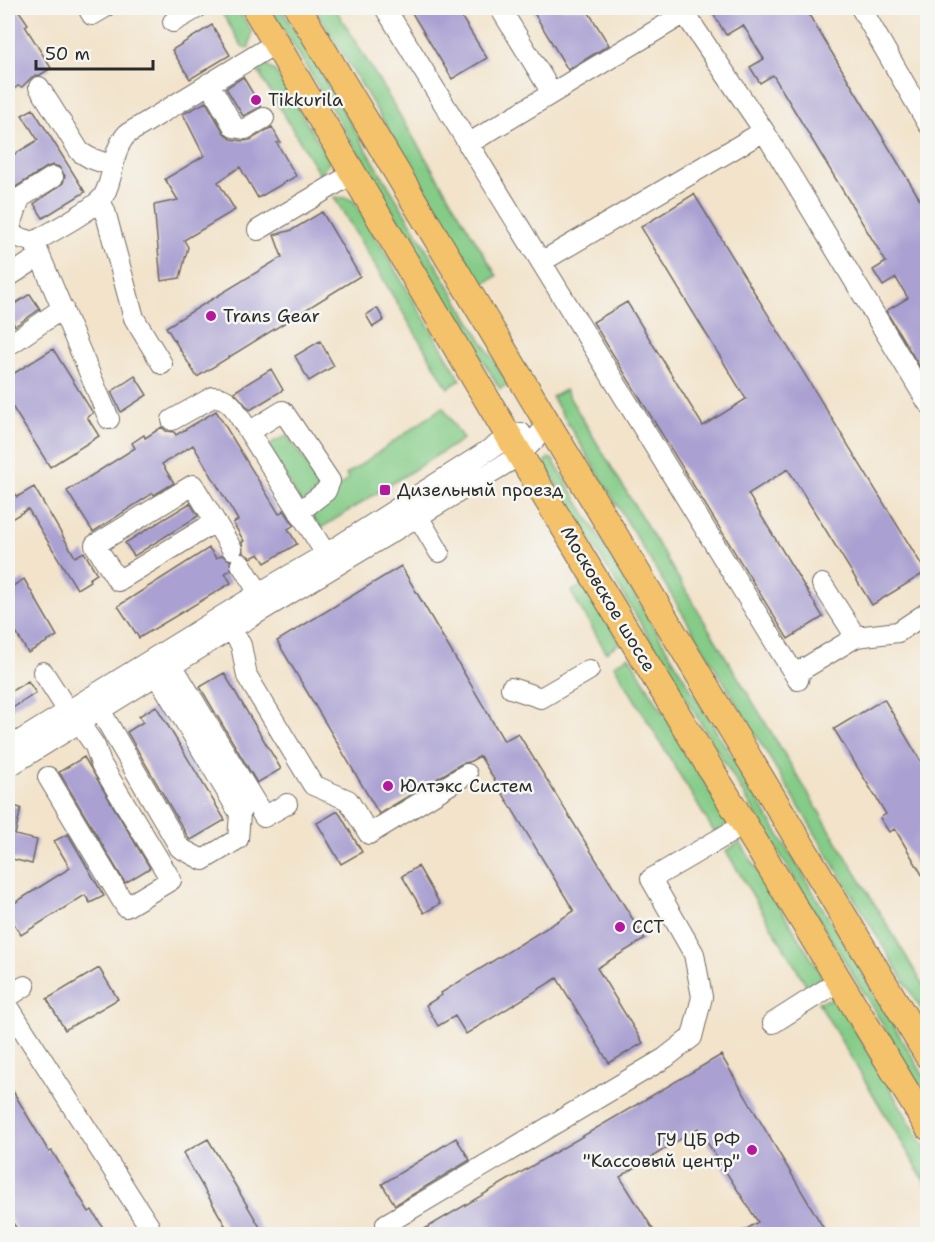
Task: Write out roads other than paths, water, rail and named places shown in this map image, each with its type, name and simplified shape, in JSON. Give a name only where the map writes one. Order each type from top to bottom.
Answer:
[{"type":"main road","name":"Московское шоссе","points":[[255,8],[515,446],[927,1127]]},
{"type":"main road","points":[[298,8],[927,1056]]},
{"type":"street","points":[[88,8],[92,15],[104,8]]},
{"type":"street","points":[[173,22],[197,8]]},
{"type":"street","points":[[385,8],[798,680],[800,671],[856,637],[898,632],[927,612]]},
{"type":"street","points":[[500,8],[552,93]]},
{"type":"street","points":[[861,8],[927,124]]},
{"type":"street","points":[[468,144],[683,10],[764,131],[927,403]]},
{"type":"street","points":[[8,277],[37,249],[100,201],[107,189],[118,148],[127,135],[276,43]]},
{"type":"street","points":[[209,83],[234,127],[245,129],[264,118]]},
{"type":"street","points":[[39,87],[81,152],[90,158],[113,165]]},
{"type":"street","points":[[541,262],[764,131]]},
{"type":"street","points":[[258,230],[354,172]]},
{"type":"street","points":[[53,177],[20,198],[8,234],[37,249],[109,419]]},
{"type":"street","points":[[100,201],[105,211],[134,318],[162,364]]},
{"type":"street","points":[[12,343],[63,308]]},
{"type":"street","points":[[172,420],[213,397],[227,400],[326,554]]},
{"type":"street","points":[[249,432],[288,408],[330,481],[326,491],[299,512]]},
{"type":"street","points":[[8,767],[73,717],[259,593],[515,446],[549,424]]},
{"type":"street","points":[[8,748],[73,717],[100,710],[231,629],[419,518],[515,446]]},
{"type":"street","points":[[215,522],[118,581],[95,545],[193,485],[259,593]]},
{"type":"street","points":[[419,518],[439,552]]},
{"type":"street","points":[[822,584],[856,637]]},
{"type":"street","points":[[231,629],[242,645],[247,676],[313,785],[348,800],[369,834],[467,774]]},
{"type":"street","points":[[100,710],[180,848],[203,860],[238,839],[240,814],[165,670]]},
{"type":"street","points":[[165,670],[264,817],[287,804]]},
{"type":"street","points":[[511,688],[541,698],[589,670]]},
{"type":"street","points":[[44,672],[95,746],[101,764],[171,880],[126,907],[48,777]]},
{"type":"street","points":[[386,1224],[665,1058],[692,1037],[702,997],[694,954],[651,879],[745,824]]},
{"type":"street","points":[[773,1023],[839,981]]},
{"type":"street","points":[[8,997],[25,986]]},
{"type":"street","points":[[8,1006],[127,1172],[155,1232]]},
{"type":"place","name":"Tikkurila","points":[[256,100]]},
{"type":"place","name":"Trans Gear","points":[[211,316]]},
{"type":"place","name":"Дизельный проезд","points":[[385,490]]},
{"type":"place","name":"Юлтэкс Систем","points":[[388,786]]},
{"type":"place","name":"ССТ","points":[[620,927]]},
{"type":"place","name":"ГУ ЦБ РФ \"Кассовый центр\"","points":[[752,1150]]}]
